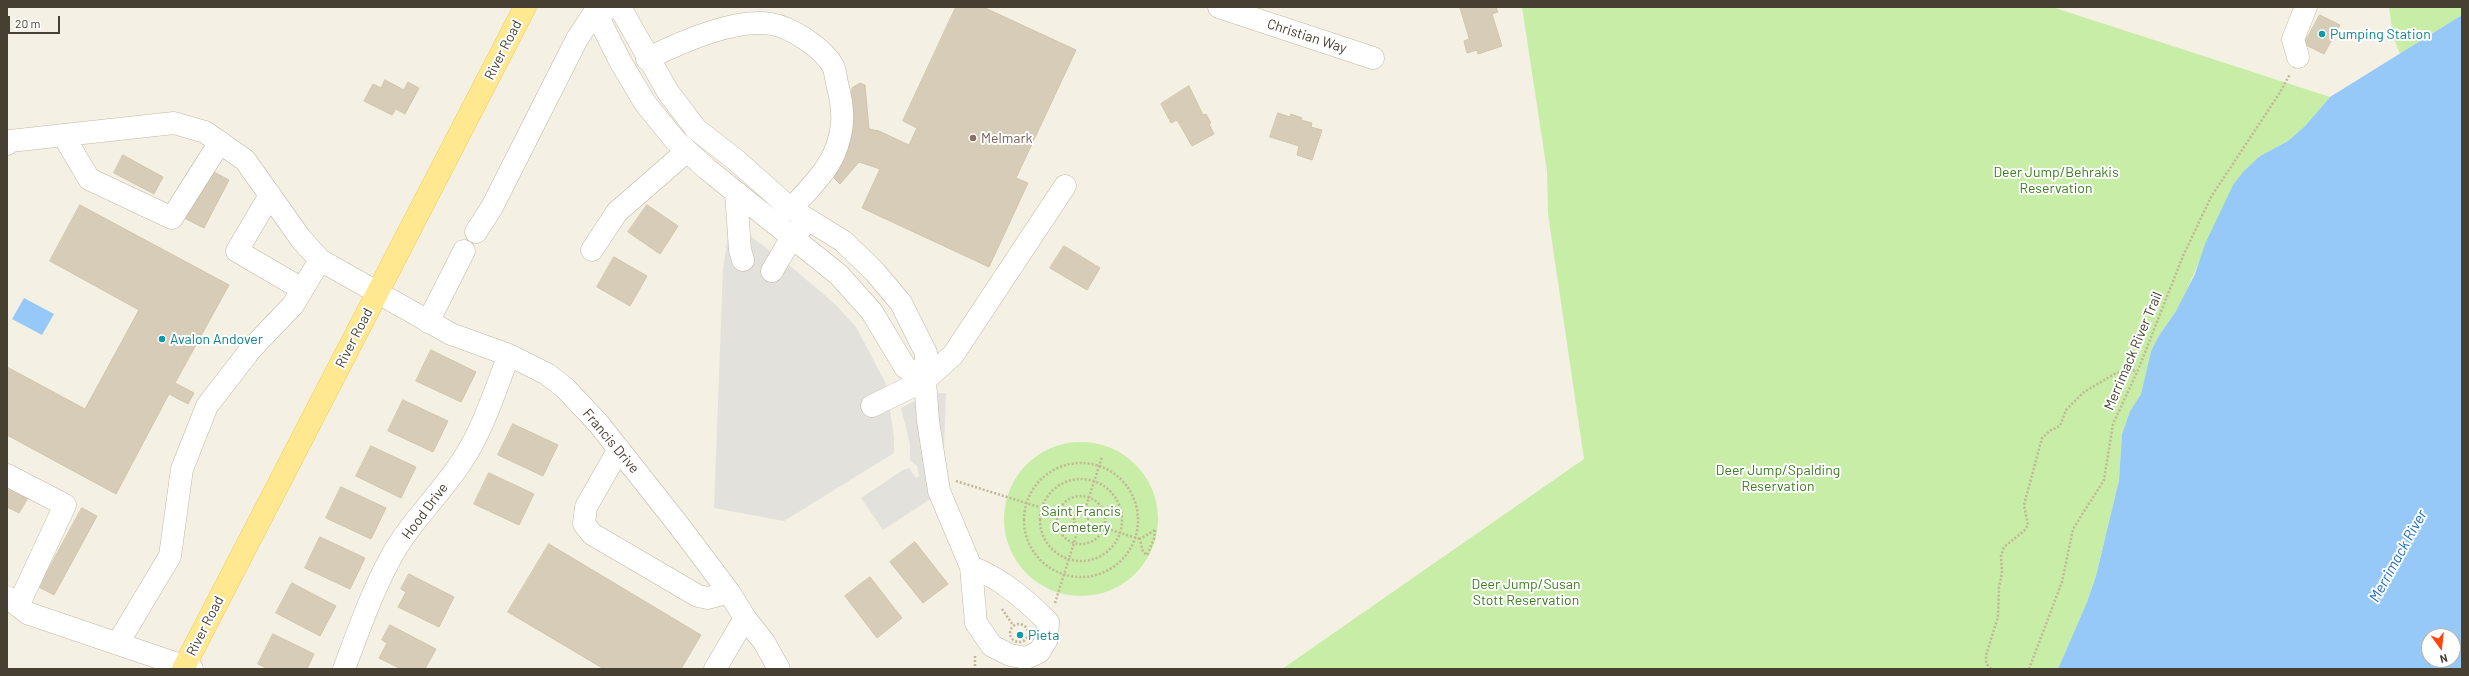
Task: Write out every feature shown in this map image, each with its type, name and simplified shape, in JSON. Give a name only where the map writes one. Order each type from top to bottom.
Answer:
[{"type":"main road","name":"River Road","points":[[186,668],[378,291],[526,7]]},
{"type":"street","points":[[599,7],[601,23],[634,85],[645,103],[674,140],[839,275],[872,312],[905,367],[925,380]]},
{"type":"street","points":[[476,232],[492,207],[577,39],[599,7]]},
{"type":"street","points":[[611,7],[621,9],[647,59],[668,92],[696,129],[737,161],[799,215],[843,241],[876,272],[901,303],[926,353],[925,380],[936,476],[939,491],[971,567],[976,624],[992,646],[1010,655],[1026,658],[1040,652],[1047,639],[1048,622],[1034,607],[993,575],[971,567]]},
{"type":"street","name":"Christian Way","points":[[1219,7],[1373,58]]},
{"type":"street","points":[[2298,57],[2293,39],[2306,7]]},
{"type":"street","points":[[647,59],[680,42],[734,26],[770,24],[792,29],[812,44],[833,66],[844,110],[841,133],[833,155],[799,215],[792,237],[772,271]]},
{"type":"street","name":"Francis Drive","points":[[7,144],[10,141],[174,123],[205,132],[220,142],[245,160],[301,239],[320,260],[378,291],[428,322],[451,334],[509,355],[547,374],[565,388],[619,449],[729,592],[745,618],[764,642],[779,669]]},
{"type":"street","points":[[63,135],[89,179],[172,218],[220,142]]},
{"type":"street","points":[[592,250],[617,212],[687,151]]},
{"type":"street","points":[[872,406],[925,380],[954,355],[1065,186]]},
{"type":"street","points":[[736,192],[740,250],[743,260]]},
{"type":"street","points":[[270,195],[237,251],[302,289]]},
{"type":"street","points":[[428,322],[464,251]]},
{"type":"street","points":[[118,643],[170,556],[182,469],[207,406],[251,349],[293,305],[320,260]]},
{"type":"street","name":"Hood Drive","points":[[344,669],[364,616],[390,559],[408,531],[463,461],[489,406],[509,355]]},
{"type":"street","points":[[619,449],[586,507],[584,524],[592,534],[698,596],[708,598],[729,592]]},
{"type":"street","points":[[7,476],[65,505],[12,602],[27,613],[118,643],[186,668]]},
{"type":"street","points":[[715,669],[745,618]]},
{"type":"path","name":"Merrimack River Trail","points":[[2029,669],[2062,582],[2073,529],[2104,480],[2113,424],[2138,370],[2183,256],[2211,197],[2279,94],[2298,57]]},
{"type":"path","points":[[1991,669],[1986,664],[1986,655],[1998,617],[1999,587],[2002,573],[2001,556],[2004,547],[2024,531],[2028,525],[2024,505],[2040,443],[2046,434],[2060,426],[2066,410],[2084,392],[2116,373],[2138,370]]},
{"type":"path","points":[[1084,513],[1102,457]]},
{"type":"path","points":[[1077,463],[1099,466],[1119,476],[1133,494],[1139,516],[1136,538],[1130,551],[1120,563],[1108,571],[1095,576],[1080,578],[1064,576],[1045,565],[1030,548],[1024,526],[1026,503],[1037,483],[1055,469],[1077,463]]},
{"type":"path","points":[[936,476],[1074,518]]},
{"type":"path","points":[[1074,480],[1094,481],[1104,486],[1116,499],[1122,517],[1121,533],[1110,549],[1096,558],[1080,561],[1069,560],[1052,549],[1044,537],[1040,522],[1042,508],[1049,495],[1060,485],[1074,480]]},
{"type":"path","points":[[1081,496],[1089,498],[1102,509],[1105,515],[1104,528],[1097,539],[1091,542],[1074,543],[1066,540],[1059,529],[1058,513],[1068,500],[1081,496]]},
{"type":"path","points":[[1074,518],[1079,513],[1084,513]]},
{"type":"path","points":[[1074,518],[1074,523],[1079,527],[1085,527],[1089,518],[1084,513]]},
{"type":"path","points":[[1088,523],[1140,539],[1155,530],[1154,539],[1147,555],[1143,552],[1140,539]]},
{"type":"path","points":[[1048,622],[1079,527]]},
{"type":"path","points":[[1020,623],[1025,626],[1028,635],[1024,640],[1019,642],[1011,639],[1009,633],[1011,627],[1020,623]]},
{"type":"green space","points":[[1522,7],[2052,7],[2330,97],[2305,126],[2288,141],[2260,156],[2233,186],[2180,305],[2158,337],[2151,351],[2141,394],[2130,411],[2122,434],[2119,480],[2096,576],[2087,602],[2058,669],[1282,669],[1584,459],[1548,214],[1547,171]]},
{"type":"green space","points":[[2389,7],[2462,7],[2462,15],[2400,54],[2393,36]]},
{"type":"green space","name":"Saint Francis Cemetery","points":[[1073,442],[1089,442],[1111,448],[1136,464],[1152,489],[1157,504],[1157,534],[1152,549],[1136,574],[1124,583],[1103,593],[1089,596],[1073,596],[1059,593],[1045,587],[1032,579],[1021,568],[1007,541],[1004,527],[1004,511],[1007,497],[1013,483],[1021,470],[1032,459],[1059,445]]},
{"type":"shaded area","points":[[730,221],[788,264],[835,304],[856,327],[886,384],[894,437],[894,453],[784,521],[714,508],[723,269]]},
{"type":"shaded area","points":[[946,393],[944,449],[950,486],[883,530],[861,498],[903,470],[909,468],[916,478],[919,476],[917,466],[910,460],[910,444],[901,408],[928,394]]},
{"type":"water","name":"Merrimack River","points":[[2462,15],[2462,669],[2058,669],[2087,602],[2096,576],[2119,480],[2122,434],[2130,411],[2141,394],[2151,351],[2158,337],[2176,311],[2195,274],[2205,244],[2233,185],[2244,171],[2260,156],[2288,141],[2305,126],[2330,97]]},
{"type":"water","points":[[24,298],[54,314],[42,335],[12,319]]},
{"type":"building","name":"Melmark","points":[[956,7],[983,7],[1076,50],[1016,178],[1028,183],[989,267],[862,208],[880,169],[859,162],[840,184],[834,178],[848,149],[852,88],[860,83],[865,85],[869,129],[879,131],[909,145],[917,128],[903,121]]},
{"type":"building","points":[[1460,7],[1496,7],[1498,12],[1492,14],[1502,46],[1478,54],[1477,50],[1467,53],[1464,41],[1469,39]]},
{"type":"building","name":"Pumping Station","points":[[2320,15],[2340,25],[2324,54],[2304,44]]},
{"type":"building","points":[[385,80],[404,90],[408,82],[419,88],[405,114],[396,109],[392,115],[364,101],[373,84],[381,88]]},
{"type":"building","points":[[1189,86],[1203,115],[1206,114],[1211,123],[1209,124],[1214,134],[1192,146],[1177,120],[1171,123],[1161,104]]},
{"type":"building","points":[[1278,113],[1290,117],[1291,114],[1302,118],[1301,120],[1312,123],[1311,127],[1322,130],[1312,160],[1297,155],[1299,146],[1270,137]]},
{"type":"building","points":[[123,155],[163,177],[154,194],[114,173]]},
{"type":"building","points":[[212,171],[229,180],[204,228],[186,219]]},
{"type":"building","name":"Avalon Andover","points":[[80,205],[229,285],[175,383],[194,393],[188,404],[169,394],[116,494],[7,435],[7,367],[85,409],[139,310],[50,261]]},
{"type":"building","points":[[647,205],[678,226],[660,254],[628,232]]},
{"type":"building","points":[[1064,246],[1100,268],[1087,290],[1050,268]]},
{"type":"building","points":[[614,257],[647,276],[630,306],[597,287]]},
{"type":"building","points":[[431,350],[476,372],[461,402],[416,381]]},
{"type":"building","points":[[403,400],[448,421],[433,452],[388,431]]},
{"type":"building","points":[[513,424],[558,445],[543,476],[498,455]]},
{"type":"building","points":[[371,446],[416,467],[401,498],[356,476]]},
{"type":"building","points":[[489,473],[534,494],[519,525],[474,504]]},
{"type":"building","points":[[7,484],[29,496],[19,513],[7,507]]},
{"type":"building","points":[[341,487],[386,508],[371,539],[326,518]]},
{"type":"building","points":[[82,508],[97,516],[54,595],[39,587]]},
{"type":"building","points":[[320,537],[365,558],[350,589],[305,568]]},
{"type":"building","points":[[915,542],[948,584],[923,603],[890,562]]},
{"type":"building","points":[[549,544],[701,635],[681,669],[604,669],[508,612]]},
{"type":"building","points":[[409,574],[454,597],[439,627],[398,607],[406,592],[401,589]]},
{"type":"building","points":[[870,577],[902,618],[877,638],[845,596]]},
{"type":"building","points":[[292,583],[336,606],[320,636],[276,613]]},
{"type":"building","points":[[390,625],[436,649],[425,669],[401,669],[379,658],[387,643],[382,640]]},
{"type":"building","points":[[273,634],[314,654],[307,669],[268,669],[258,664]]},
{"type":"place","name":"Pumping Station","points":[[2322,34]]},
{"type":"place","name":"Melmark","points":[[973,138]]},
{"type":"place","name":"Avalon Andover","points":[[162,339]]},
{"type":"place","name":"Pieta","points":[[1020,635]]},
{"type":"park label","name":"Deer Jump/Behrakis Reservation","points":[[2056,180]]},
{"type":"park label","name":"Deer Jump/Spalding Reservation","points":[[1778,478]]},
{"type":"park label","name":"Deer Jump/Susan Stott Reservation","points":[[1526,592]]}]
